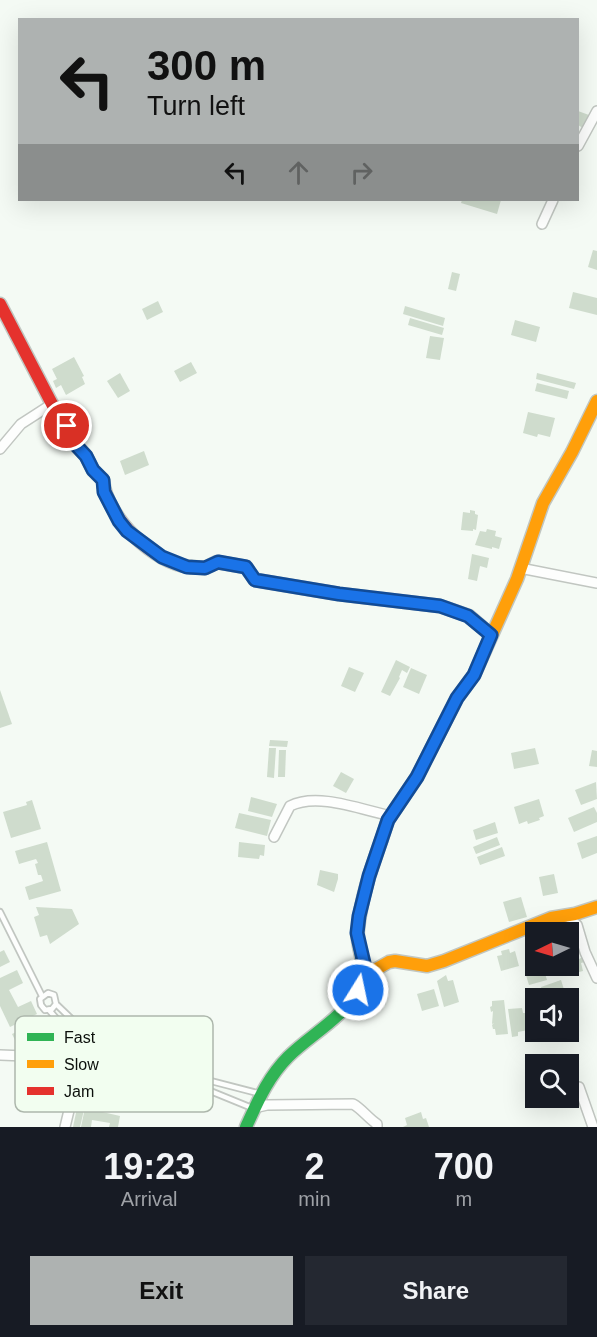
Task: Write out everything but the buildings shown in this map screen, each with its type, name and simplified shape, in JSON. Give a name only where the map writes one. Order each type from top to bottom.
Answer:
[{"type":"street","points":[[579,144],[597,111]]},
{"type":"street","points":[[542,224],[554,201]]},
{"type":"street","points":[[0,304],[52,404],[67,426],[73,442],[103,480],[104,492],[119,521],[127,531],[162,557],[187,567],[205,568],[218,562],[246,567],[255,580],[339,594],[440,606],[468,616],[491,635]]},
{"type":"street","points":[[246,1127],[254,1108],[264,1099],[272,1076],[289,1056],[341,1012],[358,990],[364,963],[357,933],[359,916],[369,876],[391,816],[417,777],[457,698],[474,675],[517,579],[543,503],[597,401]]},
{"type":"street","points":[[0,449],[21,424],[52,404]]},
{"type":"street","points":[[520,568],[597,584]]},
{"type":"street","points":[[274,837],[290,806],[295,804],[326,801],[391,816]]},
{"type":"street","points":[[362,977],[389,962],[428,966],[551,918],[597,907]]},
{"type":"street","points":[[578,922],[583,911]]},
{"type":"street","points":[[566,915],[574,922]]},
{"type":"street","points":[[579,932],[597,978]]},
{"type":"street","points":[[0,1055],[15,1056]]},
{"type":"street","points":[[579,1087],[593,1127]]},
{"type":"street","points":[[264,1099],[353,1104],[377,1124],[377,1127]]},
{"type":"street","points":[[65,1127],[69,1112]]},
{"type":"lane","points":[[0,912],[42,996],[40,1005],[54,1016]]},
{"type":"lane","points":[[42,996],[51,994],[56,998],[56,1004],[69,1016]]},
{"type":"lane","points":[[49,1010],[56,1004]]},
{"type":"lane","points":[[213,1084],[264,1099]]},
{"type":"lane","points":[[213,1092],[254,1108]]},
{"type":"traffic: fast","points":[[191,567],[205,568],[217,562],[246,567],[255,580],[339,594],[440,606],[469,616],[491,635]]},
{"type":"traffic: fast","points":[[246,1127],[264,1090],[281,1065],[343,1010],[357,991],[363,974],[358,937],[359,917],[381,841]]},
{"type":"traffic: slow","points":[[381,841],[388,820],[417,777],[457,698],[474,675],[517,579],[543,503],[597,401]]},
{"type":"traffic: slow","points":[[362,977],[389,962],[427,966],[444,961],[551,918],[597,907]]},
{"type":"traffic: jam","points":[[0,304],[52,404],[67,426],[73,442],[103,480],[106,494],[122,523],[148,548],[162,557],[191,567]]},
{"type":"route","points":[[67,426],[73,442],[103,480],[104,492],[119,521],[127,531],[162,557],[187,567],[205,568],[218,562],[246,567],[255,580],[339,594],[440,606],[468,616],[491,635],[474,675],[457,698],[417,777],[388,820],[369,876],[359,916],[357,933],[364,963],[358,990]]}]
